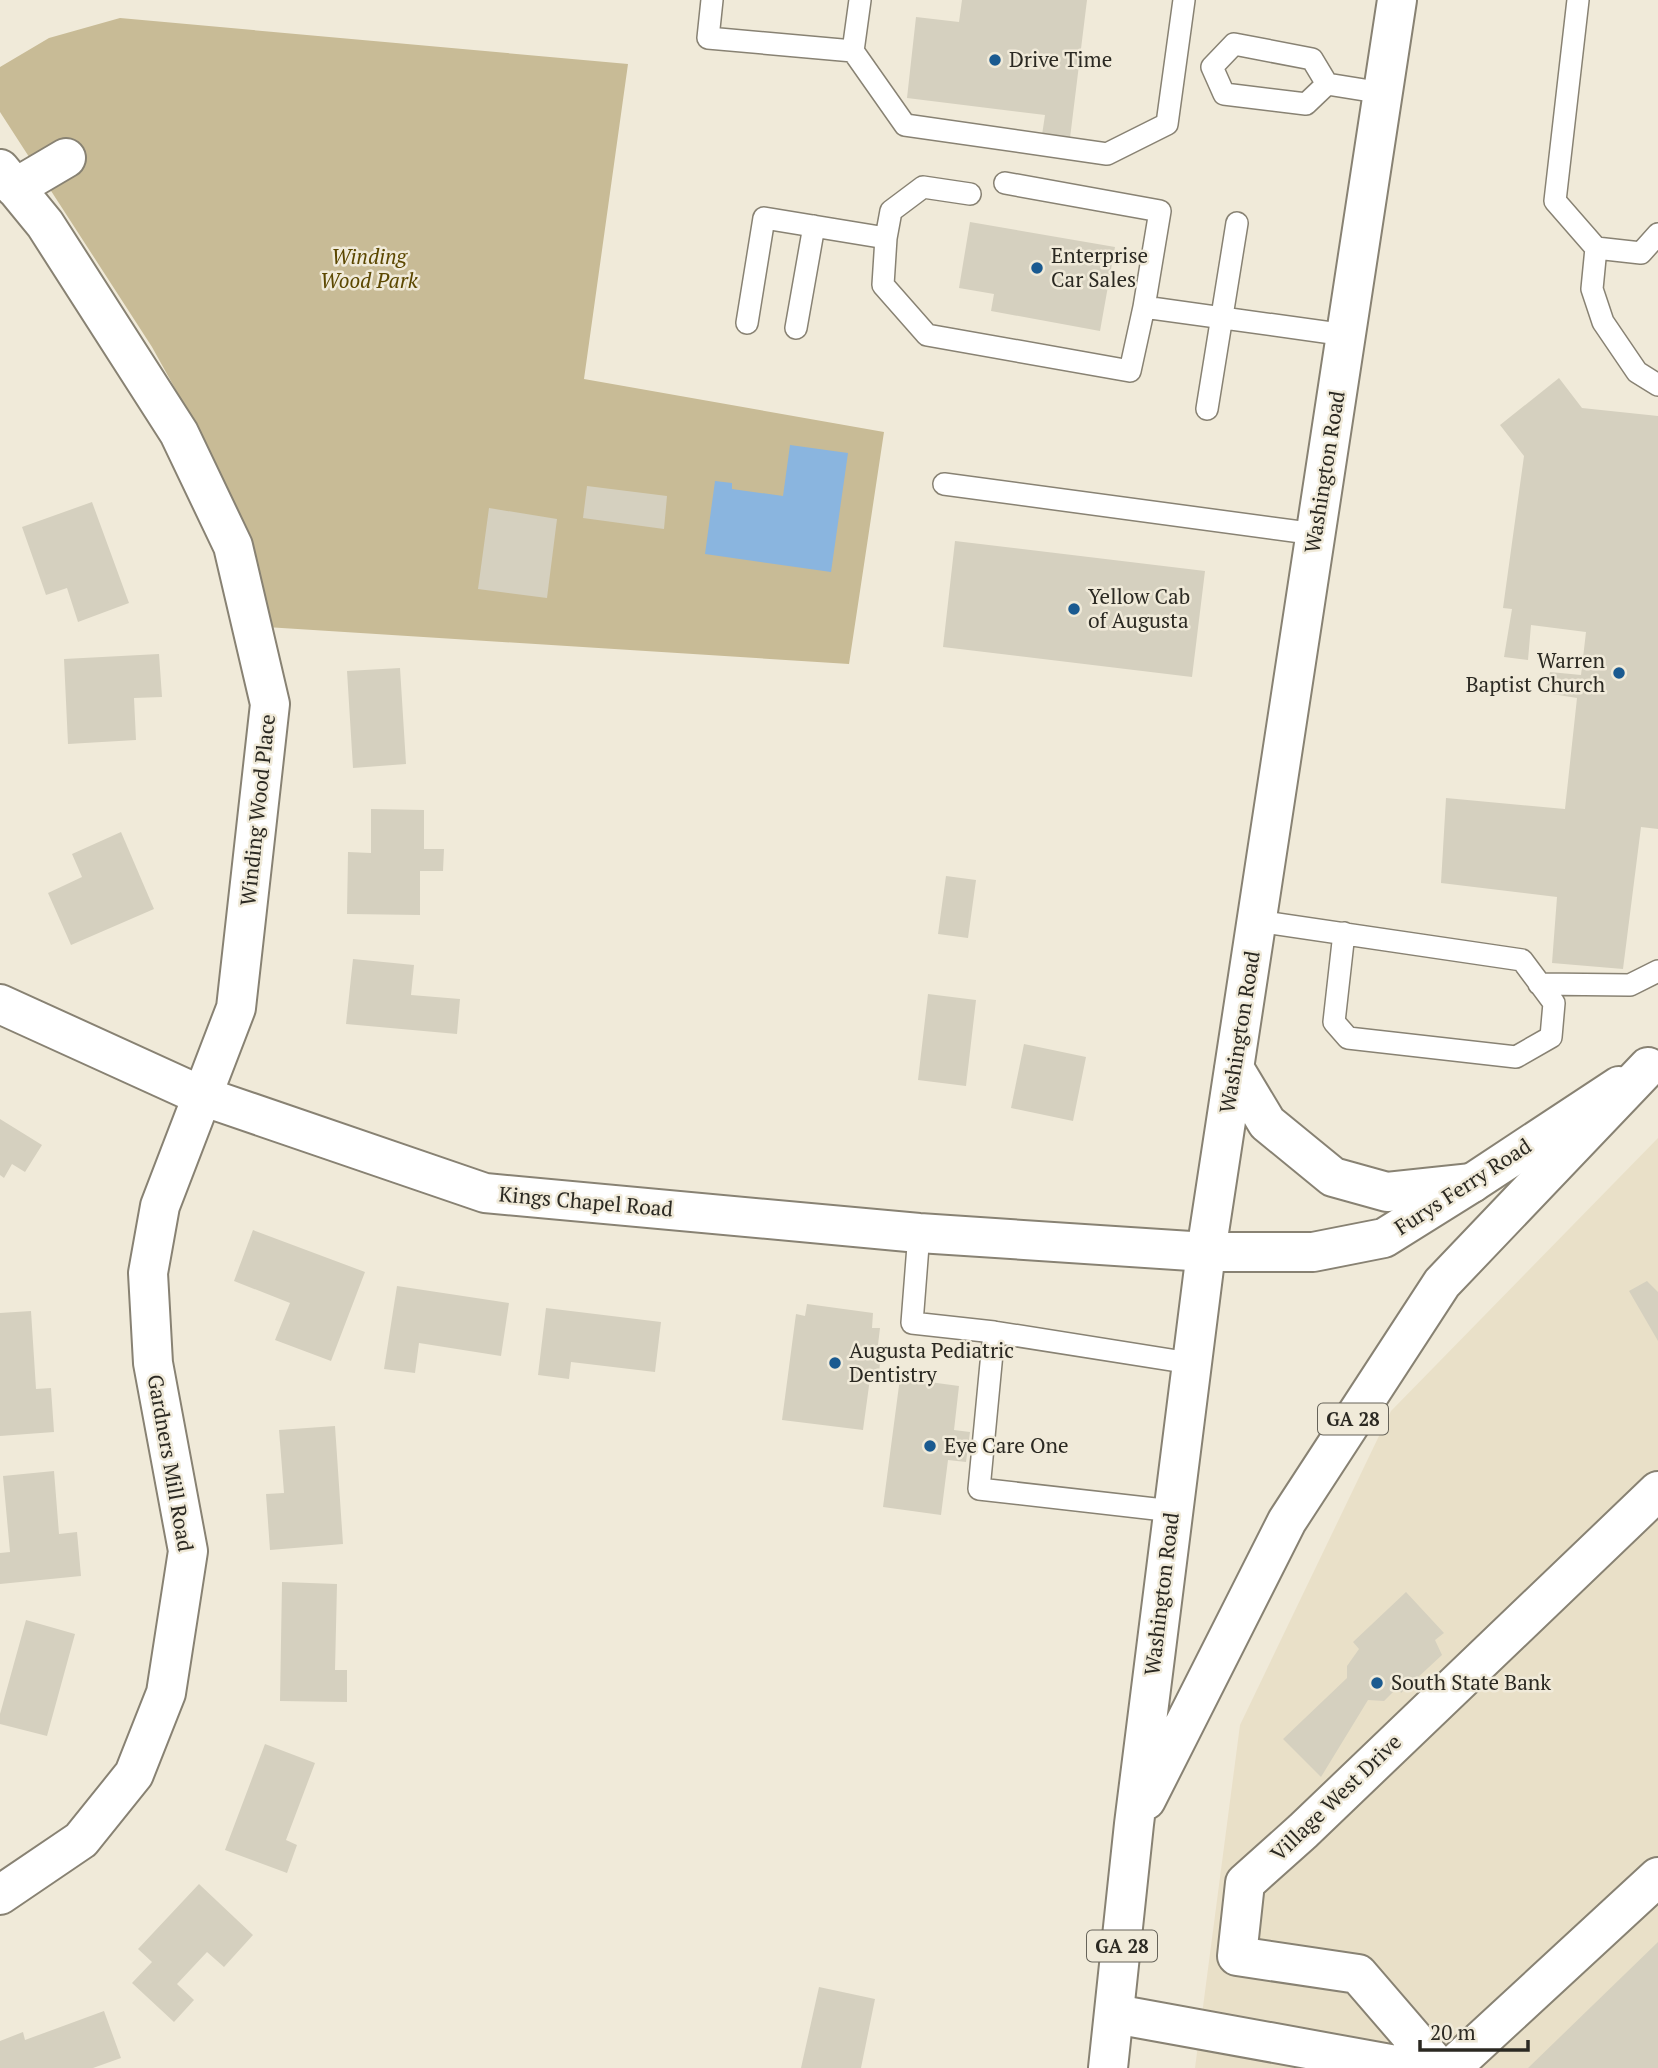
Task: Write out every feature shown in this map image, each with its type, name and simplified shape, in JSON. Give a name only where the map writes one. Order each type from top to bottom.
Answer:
[{"type":"street","name":"Washington Road","points":[[1108,2068],[1134,1824],[1190,1363],[1397,0]]},
{"type":"street","points":[[8,179],[66,158]]},
{"type":"street","name":"Winding Wood Place","points":[[8,179],[45,224],[179,433],[233,546],[271,704],[236,1008],[202,1096]]},
{"type":"street","name":"Kings Chapel Road","points":[[0,1004],[202,1096],[485,1193],[919,1233],[1206,1252]]},
{"type":"street","name":"Furys Ferry Road","points":[[1206,1252],[1313,1252],[1384,1238],[1653,1065]]},
{"type":"street","name":"GA 28","points":[[1134,1824],[1287,1521],[1442,1283],[1653,1065]]},
{"type":"street","points":[[1234,1068],[1267,1123],[1333,1177],[1387,1192],[1472,1183]]},
{"type":"street","name":"Gardners Mill Road","points":[[0,1895],[81,1840],[134,1774],[166,1693],[188,1551],[153,1363],[148,1273],[160,1206],[202,1096]]},
{"type":"street","name":"Village West Drive","points":[[1439,2068],[1358,1974],[1237,1956],[1245,1883],[1303,1831],[1658,1491]]},
{"type":"street","points":[[1451,2068],[1658,1877]]},
{"type":"street","points":[[1115,2014],[1412,2068]]},
{"type":"lane","points":[[712,0],[708,38],[853,51]]},
{"type":"lane","points":[[860,0],[853,51],[905,125],[1107,154],[1167,124],[1184,0]]},
{"type":"lane","points":[[1578,0],[1555,201],[1596,248],[1641,253],[1658,234]]},
{"type":"lane","points":[[1212,67],[1234,44],[1312,59],[1327,84],[1383,93]]},
{"type":"lane","points":[[1175,63],[1212,67]]},
{"type":"lane","points":[[1212,67],[1224,94],[1306,104],[1327,84]]},
{"type":"lane","points":[[970,194],[923,187],[891,211],[883,285],[927,335],[1130,371],[1160,211],[1005,183]]},
{"type":"lane","points":[[747,323],[764,218],[886,238]]},
{"type":"lane","points":[[1208,409],[1237,223]]},
{"type":"lane","points":[[796,328],[814,226]]},
{"type":"lane","points":[[1596,248],[1592,289],[1602,322],[1637,372],[1658,385]]},
{"type":"lane","points":[[1144,307],[1346,335]]},
{"type":"lane","points":[[944,484],[1316,534]]},
{"type":"lane","points":[[1257,921],[1344,933],[1521,960],[1554,1003],[1551,1037],[1517,1056],[1348,1038],[1334,1022],[1344,933]]},
{"type":"lane","points":[[1539,984],[1630,985],[1658,971]]},
{"type":"lane","points":[[919,1233],[912,1323],[994,1332],[1190,1363]]},
{"type":"lane","points":[[994,1332],[979,1489],[1173,1511]]},
{"type":"shaded area","points":[[1658,1138],[1658,2068],[1195,2068],[1240,1725],[1391,1411]]},
{"type":"green space","name":"Winding Wood Park","points":[[120,18],[628,64],[584,379],[884,432],[849,664],[266,627],[213,457],[152,347],[0,112],[0,67],[49,38]]},
{"type":"water","points":[[790,445],[848,453],[831,572],[705,554],[715,481],[732,483],[732,489],[783,496]]},
{"type":"building","name":"Drive Time","points":[[962,0],[1087,0],[1070,138],[1042,135],[1045,115],[907,98],[916,17],[959,22]]},
{"type":"building","name":"Enterprise Car Sales","points":[[970,222],[1115,247],[1100,331],[991,311],[994,294],[959,288]]},
{"type":"building","name":"Warren Baptist Church","points":[[1559,378],[1582,408],[1658,416],[1658,829],[1641,827],[1623,969],[1552,963],[1557,897],[1441,883],[1446,798],[1565,809],[1577,698],[1546,693],[1550,672],[1581,675],[1586,632],[1531,625],[1528,660],[1504,657],[1512,609],[1503,608],[1524,456],[1500,425]]},
{"type":"building","points":[[587,486],[667,496],[664,529],[583,518]]},
{"type":"building","points":[[92,502],[129,603],[78,622],[67,588],[46,595],[22,527]]},
{"type":"building","points":[[489,508],[557,519],[547,598],[478,589]]},
{"type":"building","name":"Yellow Cab of Augusta","points":[[955,541],[1205,571],[1192,677],[943,647]]},
{"type":"building","points":[[159,654],[162,697],[134,698],[136,740],[68,744],[64,659]]},
{"type":"building","points":[[400,668],[406,764],[353,768],[347,671]]},
{"type":"building","points":[[371,809],[424,810],[424,849],[444,849],[443,871],[420,871],[420,915],[347,914],[348,852],[371,853]]},
{"type":"building","points":[[121,832],[154,909],[71,945],[48,893],[82,877],[72,854]]},
{"type":"building","points":[[946,876],[976,880],[968,938],[938,934]]},
{"type":"building","points":[[353,959],[414,965],[411,995],[460,999],[457,1034],[346,1024]]},
{"type":"building","points":[[928,994],[976,1000],[966,1086],[918,1080]]},
{"type":"building","points":[[1024,1044],[1086,1057],[1073,1121],[1011,1108]]},
{"type":"building","points":[[0,1119],[42,1145],[25,1172],[12,1164],[4,1178],[0,1175]]},
{"type":"building","points":[[253,1230],[365,1272],[331,1361],[275,1340],[290,1303],[234,1281]]},
{"type":"building","points":[[1647,1281],[1658,1292],[1658,1341],[1629,1291]]},
{"type":"building","points":[[397,1286],[509,1303],[501,1356],[419,1343],[415,1373],[384,1369]]},
{"type":"building","name":"Augusta Pediatric Dentistry","points":[[807,1304],[873,1313],[872,1328],[880,1328],[877,1353],[881,1354],[879,1372],[871,1371],[863,1430],[782,1420],[796,1314],[805,1316]]},
{"type":"building","points":[[546,1308],[661,1322],[655,1372],[571,1362],[569,1379],[538,1375]]},
{"type":"building","points":[[31,1311],[36,1389],[51,1388],[54,1432],[0,1436],[0,1313]]},
{"type":"building","name":"Eye Care One","points":[[900,1378],[959,1386],[954,1430],[970,1432],[966,1462],[948,1460],[941,1515],[883,1507]]},
{"type":"building","points":[[335,1426],[343,1544],[270,1550],[266,1494],[284,1493],[279,1430]]},
{"type":"building","points":[[54,1471],[59,1534],[77,1532],[81,1576],[0,1584],[0,1553],[10,1552],[3,1476]]},
{"type":"building","points":[[282,1582],[337,1584],[335,1670],[347,1670],[347,1702],[280,1701]]},
{"type":"building","name":"South State Bank","points":[[1406,1592],[1444,1633],[1435,1640],[1442,1655],[1401,1693],[1398,1687],[1384,1701],[1368,1700],[1321,1777],[1283,1739],[1347,1678],[1347,1666],[1359,1649],[1353,1642]]},
{"type":"building","points":[[26,1620],[75,1634],[47,1736],[0,1724],[0,1714]]},
{"type":"building","points":[[265,1744],[315,1763],[286,1840],[297,1845],[287,1873],[225,1850]]},
{"type":"building","points":[[199,1884],[253,1935],[224,1967],[207,1952],[177,1984],[194,2000],[174,2022],[132,1983],[152,1962],[138,1949]]},
{"type":"building","points":[[1658,1942],[1658,2068],[1528,2068]]},
{"type":"building","points":[[819,1987],[875,1999],[861,2068],[801,2068]]},
{"type":"building","points":[[104,2011],[121,2058],[93,2068],[0,2068],[0,2041],[23,2032],[25,2040]]},
{"type":"place","name":"Drive Time","points":[[995,60]]},
{"type":"place","name":"Enterprise Car Sales","points":[[1037,268]]},
{"type":"place","name":"Yellow Cab of Augusta","points":[[1074,609]]},
{"type":"place","name":"Warren Baptist Church","points":[[1619,673]]},
{"type":"place","name":"Augusta Pediatric Dentistry","points":[[835,1363]]},
{"type":"place","name":"Eye Care One","points":[[930,1446]]},
{"type":"place","name":"South State Bank","points":[[1377,1683]]}]
